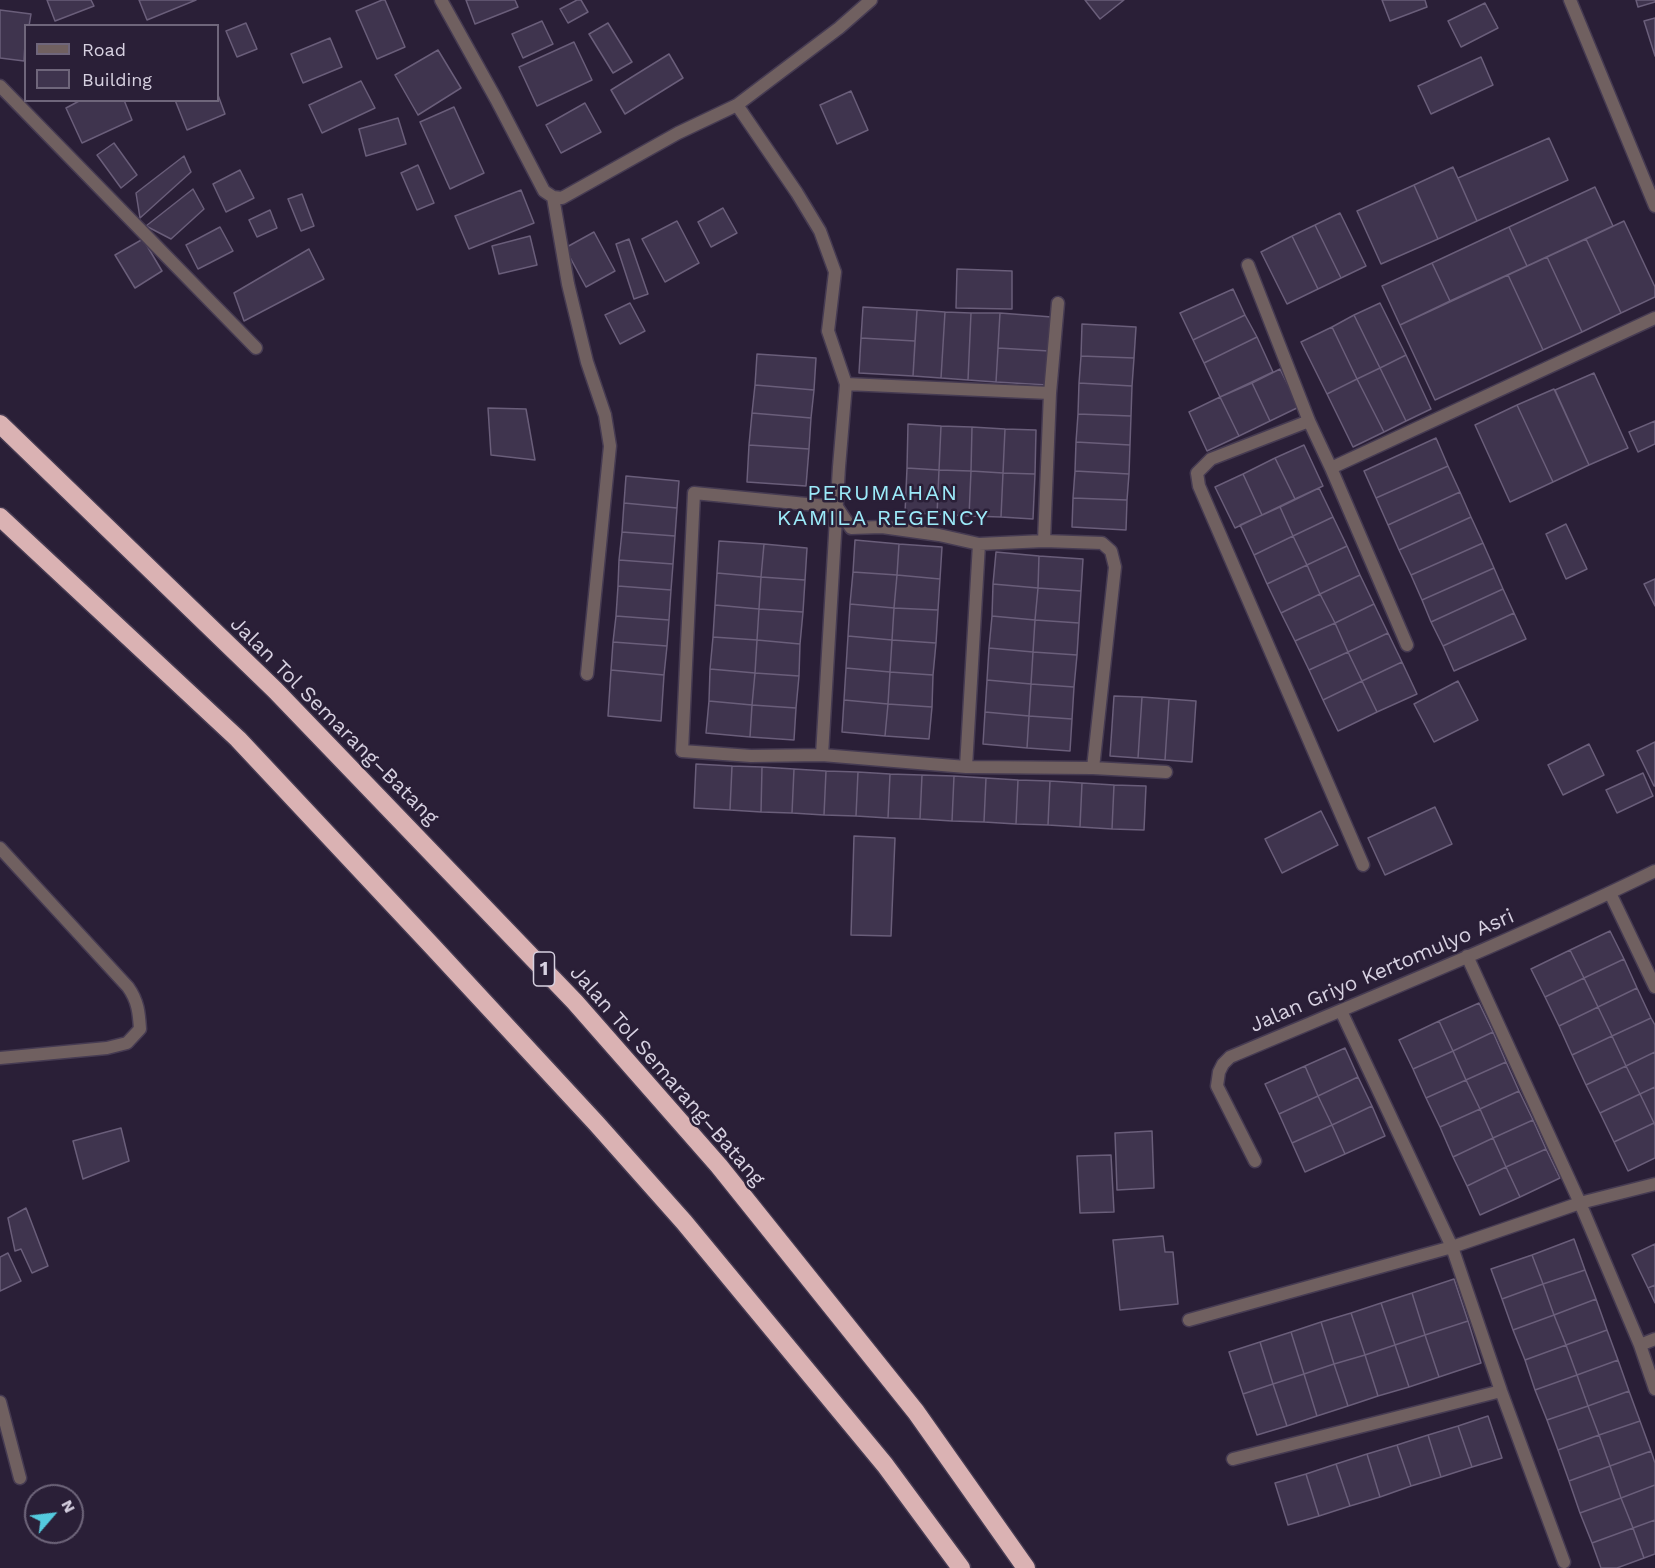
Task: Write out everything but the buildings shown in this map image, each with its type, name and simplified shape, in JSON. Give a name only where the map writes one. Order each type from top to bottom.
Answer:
[{"type":"highway","name":"Jalan Tol Semarang–Batang","points":[[0,424],[275,690],[575,1002],[719,1166],[908,1403],[1026,1568]]},
{"type":"highway","points":[[0,517],[237,739],[596,1123],[691,1231],[885,1465],[961,1568]]},
{"type":"street","points":[[441,0],[544,191],[553,197],[562,198],[678,133],[737,105],[839,28],[871,0]]},
{"type":"street","points":[[1570,0],[1654,203]]},
{"type":"street","points":[[0,86],[256,348]]},
{"type":"street","points":[[737,105],[820,231],[835,272],[828,331],[846,384],[822,755]]},
{"type":"street","points":[[553,197],[568,284],[587,362],[605,416],[610,446],[587,674]]},
{"type":"street","points":[[1248,265],[1309,421],[1407,645]]},
{"type":"street","points":[[1044,541],[1050,393],[1058,303]]},
{"type":"street","points":[[1331,468],[1655,318]]},
{"type":"street","points":[[846,384],[1050,393]]},
{"type":"street","points":[[1309,421],[1211,459],[1197,473],[1199,486],[1364,865]]},
{"type":"street","points":[[837,507],[694,494],[682,751],[751,756],[822,755],[966,767],[1093,768],[1166,772]]},
{"type":"street","points":[[837,507],[851,528],[882,527],[939,535],[979,544],[1044,541],[1102,543],[1111,551],[1115,567],[1093,768]]},
{"type":"street","points":[[966,767],[979,544]]},
{"type":"street","points":[[0,848],[135,996],[139,1009],[140,1029],[127,1043],[106,1048],[0,1058]]},
{"type":"street","name":"Jalan Griyo Kertomulyo Asri","points":[[1255,1161],[1217,1086],[1219,1072],[1230,1057],[1467,956],[1655,871]]},
{"type":"street","points":[[1610,893],[1655,987]]},
{"type":"street","points":[[1467,956],[1580,1203],[1640,1346],[1655,1389]]},
{"type":"street","points":[[1341,1011],[1452,1247],[1501,1391],[1564,1562]]},
{"type":"street","points":[[1189,1320],[1452,1247],[1580,1203],[1655,1184]]},
{"type":"street","points":[[1640,1346],[1655,1339]]},
{"type":"street","points":[[1233,1459],[1501,1391]]},
{"type":"street","points":[[0,1402],[20,1478]]},
{"type":"district","name":"PERUMAHAN KAMILA REGENCY","points":[[883,506]]}]
